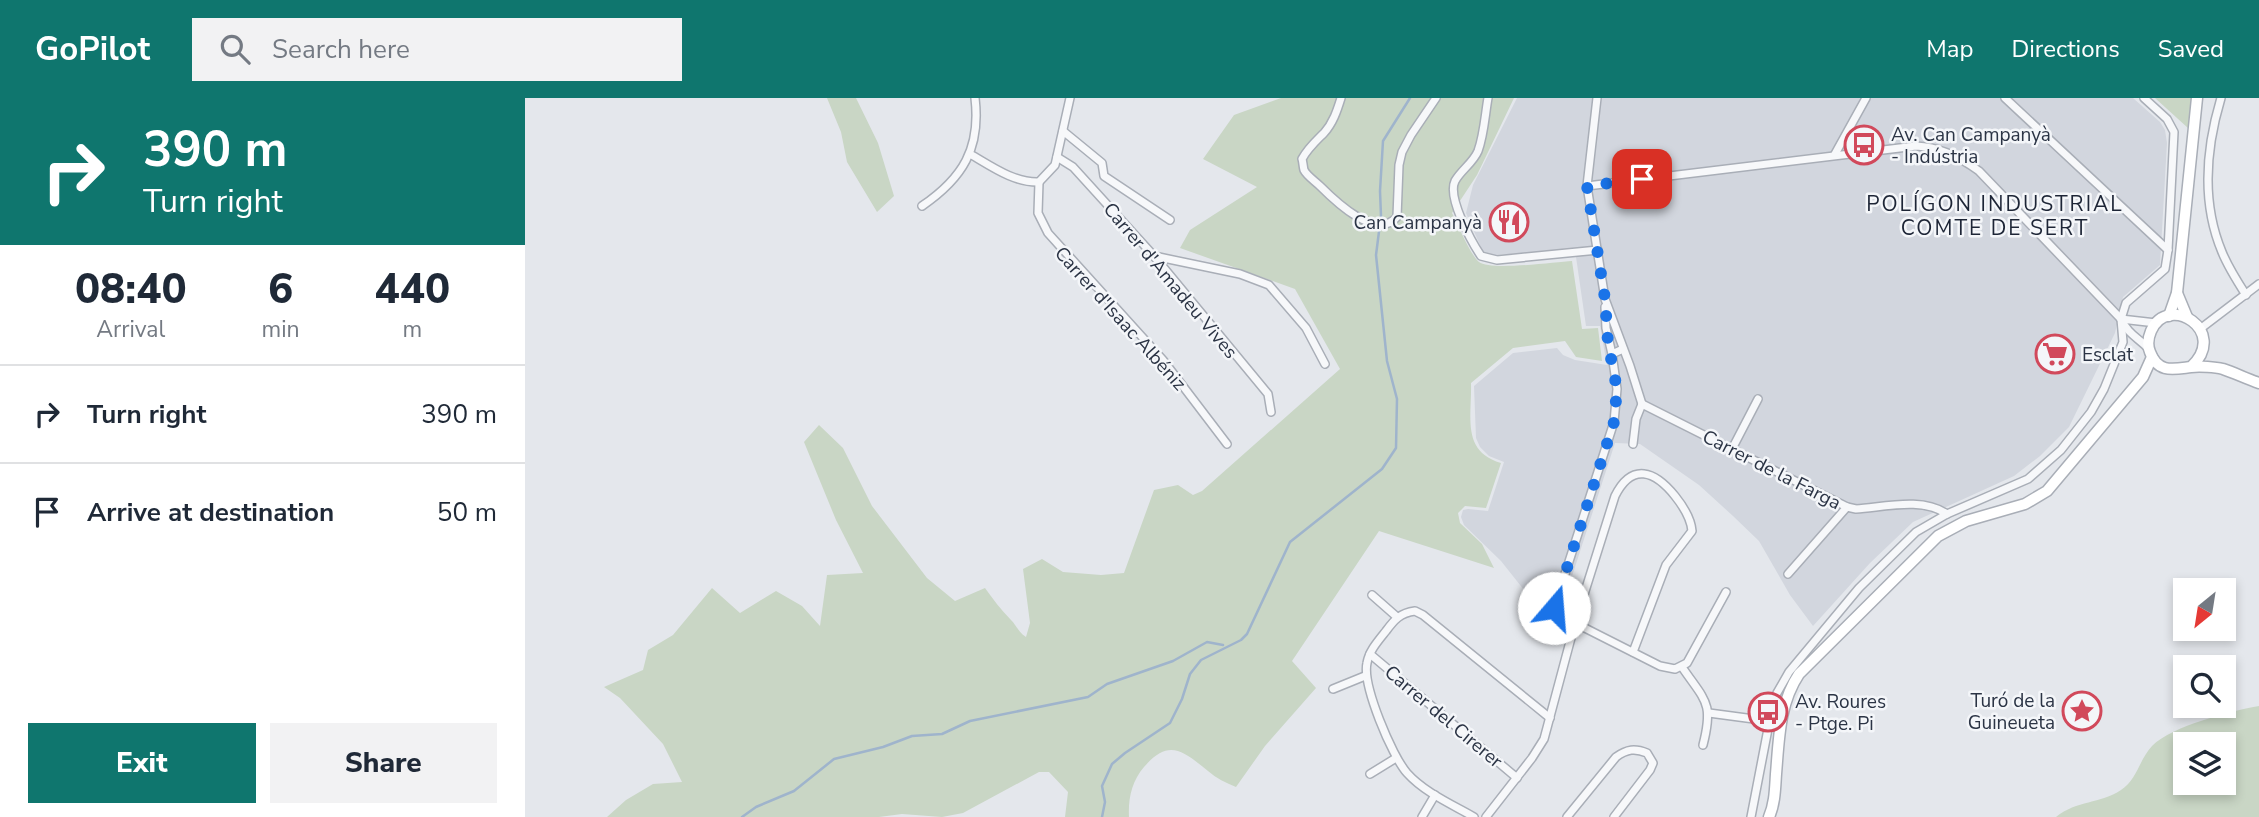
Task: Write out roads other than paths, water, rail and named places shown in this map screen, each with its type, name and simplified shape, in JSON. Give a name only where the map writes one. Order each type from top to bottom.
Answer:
[{"type":"street","points":[[922,205],[946,186],[970,154],[976,128],[975,98]]},
{"type":"street","points":[[970,154],[1016,178],[1039,182],[1052,170],[1057,157],[1070,98]]},
{"type":"street","points":[[1341,98],[1332,122],[1308,148],[1302,159],[1305,172],[1345,209],[1366,221],[1385,223],[1397,217],[1399,165],[1405,144],[1436,98]]},
{"type":"street","points":[[1489,98],[1475,158],[1457,177],[1452,194],[1481,256],[1497,260],[1598,250]]},
{"type":"street","points":[[1554,608],[1614,422],[1617,389],[1587,186],[1597,98]]},
{"type":"street","points":[[1835,154],[1865,98]]},
{"type":"street","points":[[2005,98],[2168,250]]},
{"type":"street","points":[[1751,817],[1777,693],[1783,680],[1807,650],[1876,570],[1916,532],[1947,514],[2028,479],[2042,468],[2070,440],[2104,389],[2123,342],[2121,319],[2126,303],[2165,269],[2168,250],[2174,132],[2167,119],[2144,98]]},
{"type":"street","points":[[2168,316],[2177,293],[2197,98]]},
{"type":"street","points":[[2221,98],[2213,126],[2207,175],[2212,223],[2222,253],[2245,295]]},
{"type":"street","points":[[1063,131],[1102,163],[1104,176],[1170,220]]},
{"type":"street","points":[[1587,186],[1835,154],[1916,146],[1940,150],[1979,171],[2121,319],[2126,331],[2140,340],[2158,364],[2166,369]]},
{"type":"street","name":"Carrer d'Amadeu Vives","points":[[1057,157],[1073,167],[1154,256],[1268,394],[1271,412]]},
{"type":"street","name":"Carrer d'Isaac Albéniz","points":[[1039,182],[1038,212],[1048,233],[1163,360],[1227,444]]},
{"type":"street","points":[[1154,256],[1240,274],[1269,285],[1306,328],[1325,364]]},
{"type":"street","points":[[2200,329],[2259,284]]},
{"type":"street","points":[[2177,293],[2187,317],[2200,329],[2203,347],[2222,369]]},
{"type":"street","points":[[1605,299],[1642,404],[1636,419],[1633,444]]},
{"type":"street","points":[[1769,817],[1774,800],[1781,720],[1786,696],[1799,674],[1924,547],[1951,528],[2025,504],[2047,491],[2143,377],[2150,353],[2149,334],[2156,323],[2176,314],[2187,317]]},
{"type":"street","points":[[2121,319],[2156,323]]},
{"type":"street","points":[[2190,367],[2200,357],[2203,347]]},
{"type":"street","points":[[1612,354],[1623,349]]},
{"type":"street","points":[[2143,377],[2166,369],[2190,367],[2222,369],[2259,383]]},
{"type":"street","points":[[1731,449],[1758,399]]},
{"type":"street","name":"Carrer de la Farga","points":[[1642,404],[1847,507],[1856,509],[1920,504],[1947,514]]},
{"type":"street","points":[[1486,817],[1539,748],[1615,496],[1628,477],[1649,474],[1658,478],[1681,503],[1692,531],[1665,565],[1633,652]]},
{"type":"street","points":[[1788,574],[1847,507]]},
{"type":"street","points":[[1575,623],[1660,666],[1675,669],[1687,663],[1726,592]]},
{"type":"street","points":[[1372,595],[1397,617]]},
{"type":"street","points":[[1474,817],[1435,795],[1412,778],[1397,758],[1365,676],[1370,654],[1397,617],[1415,611],[1423,615],[1550,718]]},
{"type":"street","name":"Carrer del Cirerer","points":[[1370,654],[1517,778]]},
{"type":"street","points":[[1682,667],[1707,704],[1709,722],[1703,745]]},
{"type":"street","points":[[1333,689],[1365,676]]},
{"type":"street","points":[[1709,713],[1769,721]]},
{"type":"street","points":[[1567,817],[1616,757],[1626,750],[1647,753],[1653,764],[1650,770],[1614,817]]},
{"type":"street","points":[[1370,774],[1397,758]]},
{"type":"street","points":[[1422,817],[1435,795]]},
{"type":"waterway","points":[[1102,817],[1105,802],[1102,786],[1112,764],[1170,723],[1190,674],[1201,660],[1241,640],[1247,634],[1290,542],[1382,469],[1396,448],[1397,399],[1387,361],[1376,255],[1381,216],[1383,141],[1410,98]]},
{"type":"waterway","points":[[742,817],[756,807],[794,791],[834,759],[883,747],[912,736],[942,734],[970,721],[1088,697],[1107,684],[1173,661],[1207,642],[1223,645]]},
{"type":"place","name":"Av. Can Campanyà - Indústria","points":[[1864,145]]},
{"type":"place","name":"Can Campanyà","points":[[1509,222]]},
{"type":"place","name":"Esclat","points":[[2055,354]]},
{"type":"place","name":"Turó de la Guineueta","points":[[2082,711]]},
{"type":"place","name":"Av. Roures - Ptge. Pi","points":[[1768,712]]},
{"type":"district","name":"POLÍGON INDUSTRIAL COMTE DE SERT","points":[[1995,216]]}]
